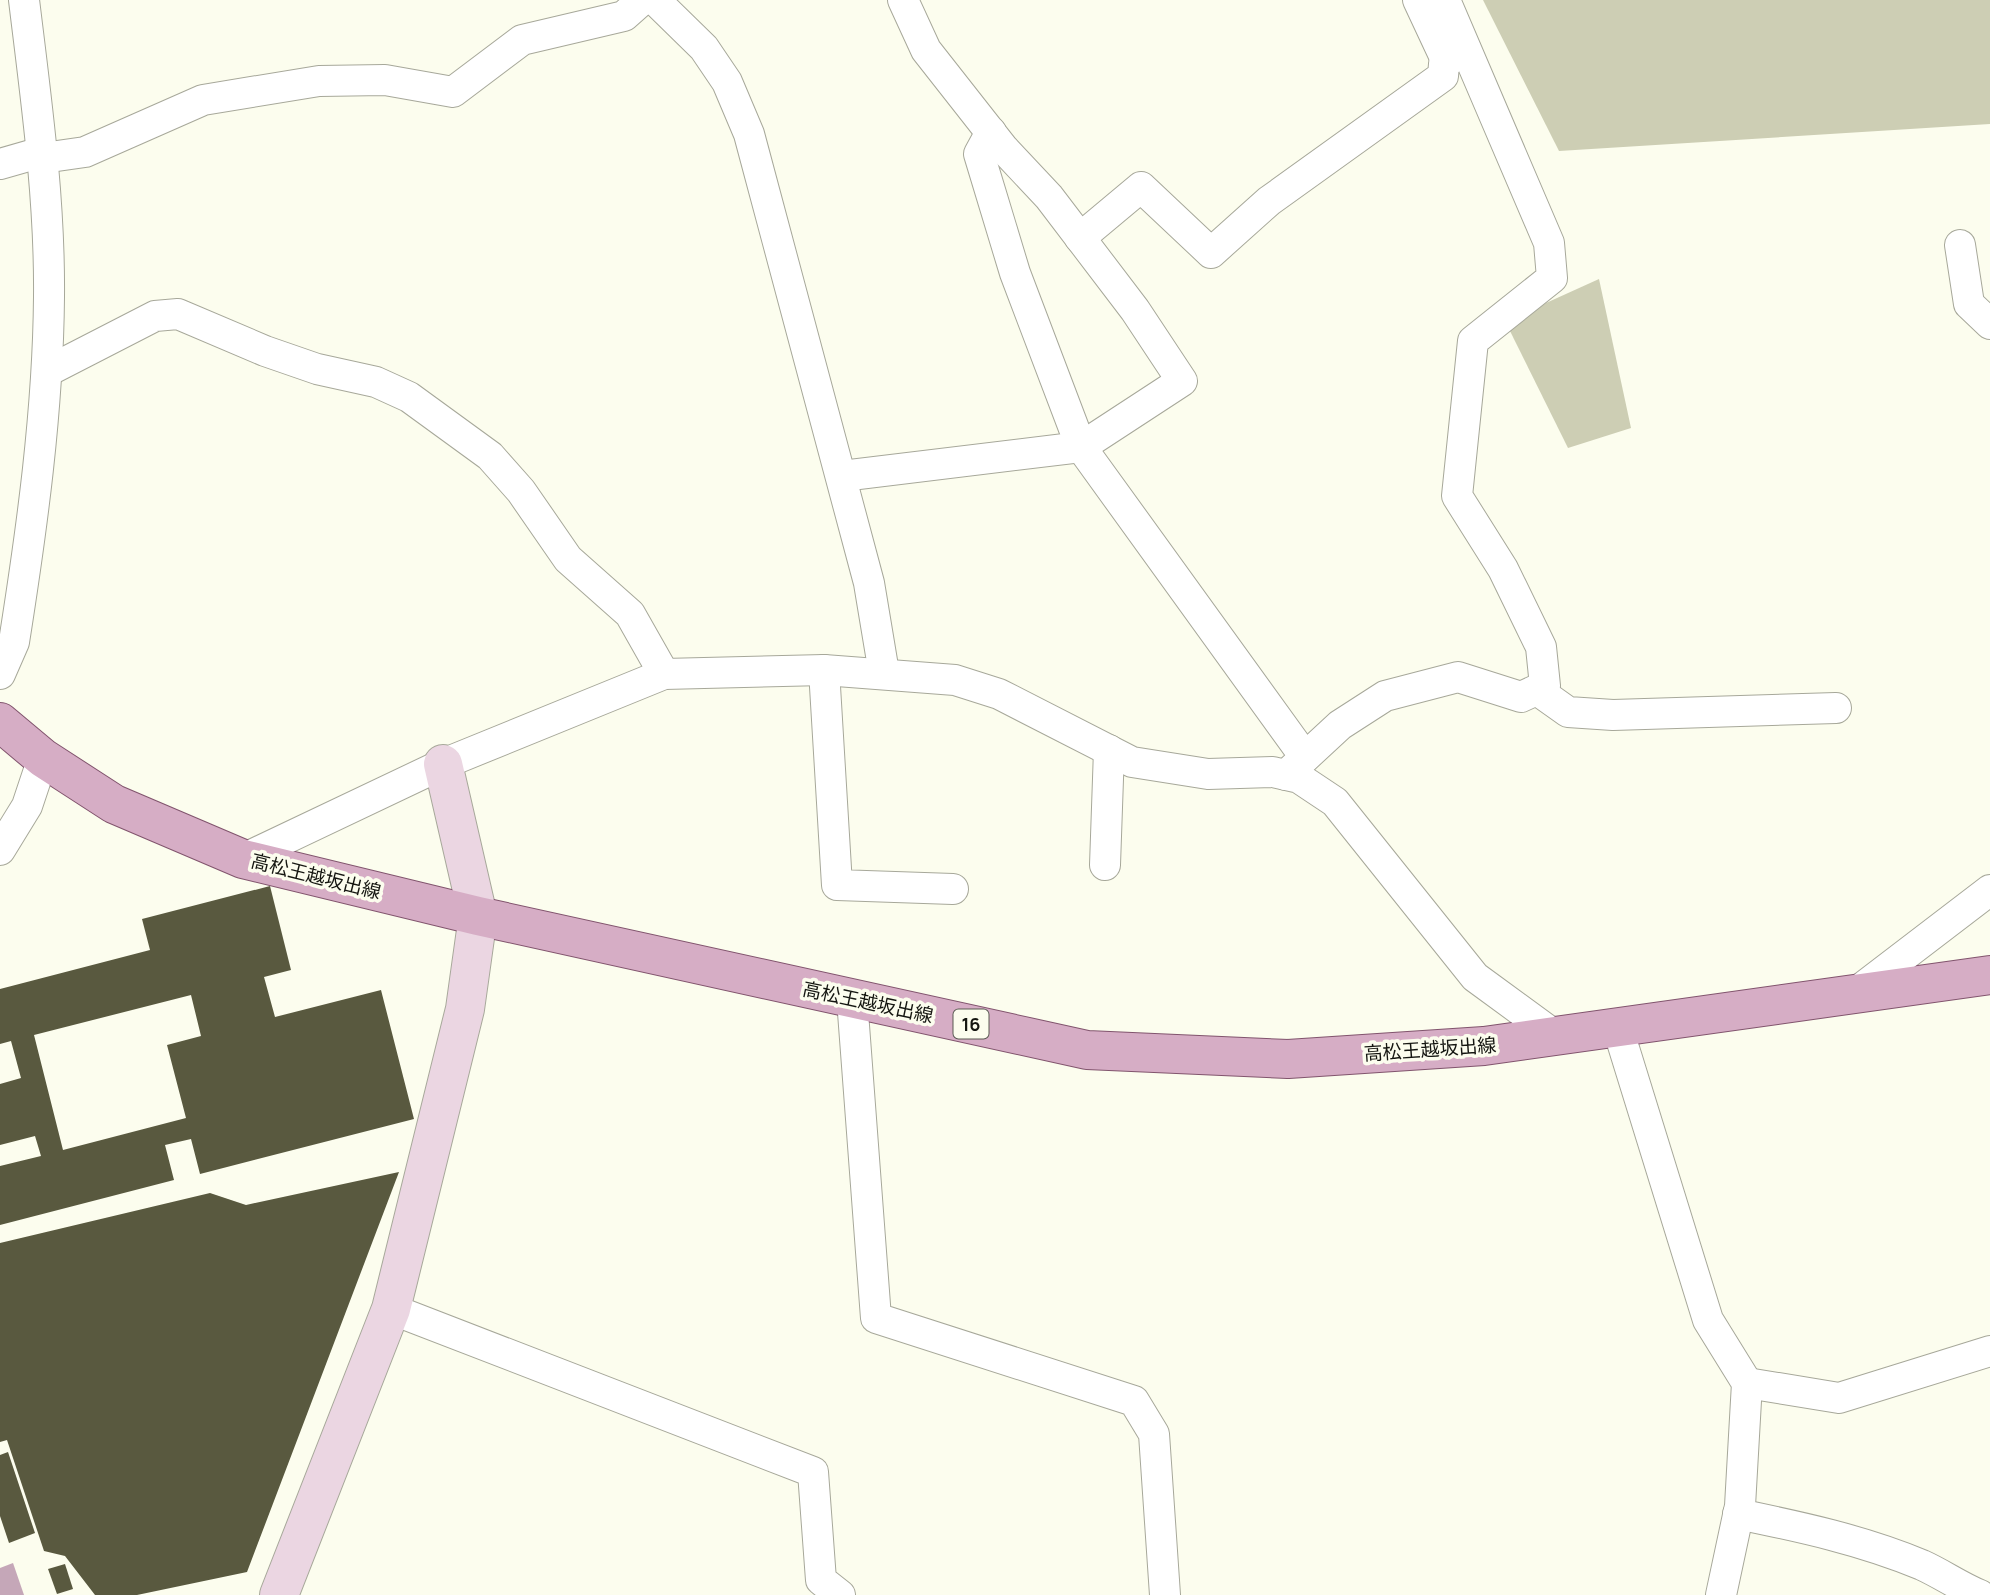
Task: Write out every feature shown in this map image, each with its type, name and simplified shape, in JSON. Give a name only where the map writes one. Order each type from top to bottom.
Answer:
[{"type":"main road","name":"高松王越坂出線","points":[[0,722],[43,758],[114,804],[243,859],[478,916],[1087,1049],[1288,1059],[1484,1046],[1990,975]]},
{"type":"street","points":[[0,674],[14,642],[48,372],[50,294],[43,155],[24,0]]},
{"type":"street","points":[[0,164],[43,155],[85,152],[203,100],[319,81],[385,80],[453,92],[522,40],[624,16],[642,0]]},
{"type":"street","points":[[655,0],[704,48],[727,82],[749,134],[869,583],[884,673]]},
{"type":"street","points":[[842,476],[1081,447],[1182,381],[1135,310],[1080,238],[926,50],[904,0]]},
{"type":"street","points":[[243,859],[443,764],[664,674],[824,670],[955,680],[999,694],[1132,762],[1208,774],[1296,766],[1340,724],[1385,696],[1458,677],[1521,697],[1545,686],[1541,647],[1503,569],[1457,496],[1473,341],[1552,278],[1549,243],[1456,55],[1418,0]]},
{"type":"street","points":[[1080,238],[1142,187],[1211,253],[1269,201],[1443,76],[1456,55],[1445,0]]},
{"type":"street","points":[[991,132],[979,154],[1015,273],[1081,447],[1296,766],[1300,778],[1335,802],[1475,977],[1557,1037]]},
{"type":"street","points":[[1960,245],[1969,304],[1990,324]]},
{"type":"street","points":[[48,372],[155,316],[178,314],[265,351],[317,369],[376,382],[409,397],[490,456],[521,491],[568,559],[630,614],[664,674]]},
{"type":"street","points":[[824,670],[836,885],[953,889]]},
{"type":"street","points":[[1537,690],[1567,712],[1614,715],[1836,708]]},
{"type":"street","points":[[1105,865],[1109,750]]},
{"type":"street","points":[[0,850],[27,806],[43,758]]},
{"type":"street","points":[[279,1595],[391,1309],[465,1009],[478,916],[443,764]]},
{"type":"street","points":[[1854,994],[1990,890]]},
{"type":"street","points":[[852,999],[876,1318],[1134,1401],[1154,1434],[1165,1595]]},
{"type":"street","points":[[1618,1029],[1708,1320],[1747,1383],[1738,1514],[1721,1595]]},
{"type":"street","points":[[391,1309],[813,1472],[821,1580],[840,1595]]},
{"type":"street","points":[[1747,1383],[1839,1398],[1990,1351]]},
{"type":"street","points":[[1738,1514],[1839,1536],[1924,1566],[1952,1583],[1980,1595]]},
{"type":"green space","points":[[1483,0],[1990,0],[1990,124],[1559,151]]},
{"type":"green space","points":[[1599,279],[1631,428],[1568,448],[1509,329],[1546,303]]},
{"type":"shaded area","points":[[13,1563],[24,1595],[0,1595],[0,1568]]},
{"type":"building","points":[[270,886],[291,970],[264,977],[275,1017],[381,990],[414,1119],[200,1174],[191,1139],[165,1145],[174,1180],[0,1225],[0,1166],[41,1156],[35,1136],[0,1145],[0,1084],[21,1078],[11,1041],[0,1044],[0,989],[150,950],[142,919]],"holes":[[[191,995],[201,1036],[167,1045],[186,1118],[63,1150],[34,1035]]]},
{"type":"building","points":[[399,1172],[247,1572],[137,1595],[95,1595],[65,1556],[44,1551],[7,1440],[0,1442],[0,1243],[210,1193],[246,1205]]},
{"type":"building","points":[[8,1452],[35,1533],[9,1543],[0,1516],[0,1455]]},
{"type":"building","points":[[65,1564],[73,1589],[57,1594],[48,1569]]}]
